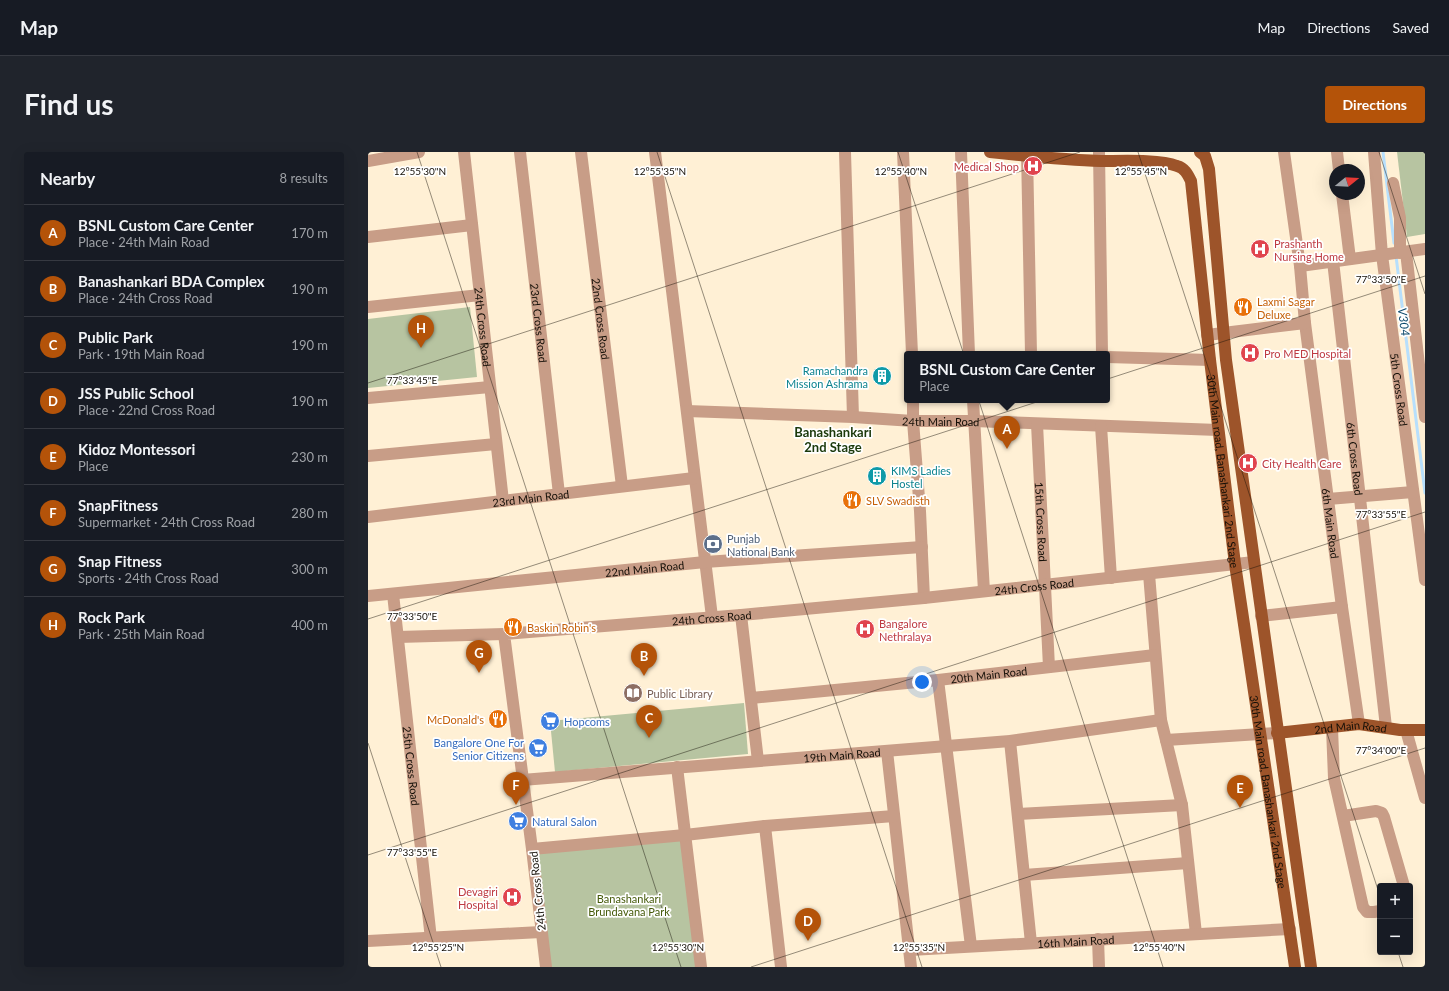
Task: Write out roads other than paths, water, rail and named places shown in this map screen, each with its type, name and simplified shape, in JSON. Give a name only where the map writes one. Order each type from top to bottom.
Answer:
[{"type":"main road","name":"30th Main road, Banashankari 2nd Stage","points":[[990,152],[1123,157],[1162,162],[1181,167],[1187,173],[1191,181],[1207,335],[1235,564],[1295,967]]},
{"type":"main road","name":"30th Main road, Banashankari 2nd Stage","points":[[1200,152],[1205,156],[1209,169],[1223,333],[1277,733],[1311,967]]},
{"type":"main road","name":"2nd Main Road","points":[[1277,733],[1359,724],[1406,730],[1425,730]]},
{"type":"street","points":[[368,161],[419,152]]},
{"type":"street","name":"24th Cross Road","points":[[464,152],[503,501]]},
{"type":"street","name":"23rd Cross Road","points":[[520,152],[559,494]]},
{"type":"street","name":"22nd Cross Road","points":[[581,152],[622,486]]},
{"type":"street","points":[[655,152],[704,562],[712,617]]},
{"type":"street","points":[[845,152],[853,417]]},
{"type":"street","points":[[903,152],[912,351]]},
{"type":"street","points":[[961,152],[969,351]]},
{"type":"street","name":"6th Main Road","points":[[1284,152],[1300,266],[1305,323],[1342,607],[1359,724]]},
{"type":"street","points":[[1337,152],[1338,164]]},
{"type":"street","name":"5th Cross Road","points":[[1374,152],[1396,253],[1413,492],[1425,580]]},
{"type":"street","points":[[1027,154],[1031,351]]},
{"type":"street","points":[[1099,156],[1102,351]]},
{"type":"street","points":[[1393,183],[1400,218],[1396,253],[1425,417]]},
{"type":"street","points":[[1343,200],[1350,259]]},
{"type":"street","points":[[368,237],[472,225]]},
{"type":"street","points":[[1300,266],[1425,248]]},
{"type":"street","name":"6th Cross Road","points":[[1333,261],[1386,727]]},
{"type":"street","points":[[368,307],[480,295]]},
{"type":"street","points":[[1207,335],[1305,323]]},
{"type":"street","points":[[1110,357],[1210,360]]},
{"type":"street","points":[[368,398],[490,387]]},
{"type":"street","points":[[913,403],[924,598]]},
{"type":"street","points":[[972,403],[984,592]]},
{"type":"street","name":"24th Main Road","points":[[687,411],[853,417],[913,422],[974,421],[1218,430]]},
{"type":"street","name":"15th Cross Road","points":[[1037,424],[1048,667]]},
{"type":"street","points":[[1101,426],[1111,578]]},
{"type":"street","points":[[368,456],[496,444]]},
{"type":"street","name":"23rd Main Road","points":[[368,517],[694,478]]},
{"type":"street","points":[[1328,499],[1413,492]]},
{"type":"street","name":"22nd Main Road","points":[[368,596],[704,562],[922,547]]},
{"type":"street","name":"24th Cross Road","points":[[546,967],[504,634],[741,616],[984,592],[1254,562]]},
{"type":"street","points":[[1149,574],[1161,720],[1182,804],[1196,934]]},
{"type":"street","name":"25th Cross Road","points":[[393,594],[431,938]]},
{"type":"street","points":[[1261,616],[1342,607]]},
{"type":"street","points":[[741,616],[758,761]]},
{"type":"street","points":[[398,637],[504,634]]},
{"type":"street","name":"20th Main Road","points":[[751,698],[938,680],[1155,655]]},
{"type":"street","points":[[938,680],[971,946]]},
{"type":"street","name":"19th Main Road","points":[[522,780],[1010,741],[1161,720]]},
{"type":"street","points":[[1332,728],[1334,778],[1363,907],[1367,912],[1377,912]]},
{"type":"street","points":[[1406,730],[1425,798]]},
{"type":"street","points":[[1166,740],[1277,733]]},
{"type":"street","points":[[1010,741],[1031,943]]},
{"type":"street","points":[[887,751],[912,967]]},
{"type":"street","points":[[677,767],[701,967]]},
{"type":"street","points":[[1018,814],[1182,804]]},
{"type":"street","points":[[1343,816],[1376,811],[1382,813],[1403,883]]},
{"type":"street","points":[[532,849],[765,826],[894,816]]},
{"type":"street","points":[[765,826],[781,967]]},
{"type":"street","points":[[1024,875],[1188,863]]},
{"type":"street","name":"16th Main Road","points":[[910,950],[1290,928]]},
{"type":"street","points":[[368,941],[541,932]]},
{"type":"street","points":[[1098,939],[1099,967]]},
{"type":"waterway","name":"V304","points":[[1383,152],[1394,243]]},
{"type":"waterway","name":"V304","points":[[1396,256],[1425,493]]},
{"type":"place","name":"Medical Shop","points":[[1033,166]]},
{"type":"place","name":"Prashanth Nursing Home","points":[[1260,249]]},
{"type":"place","name":"Laxmi Sagar Deluxe","points":[[1243,307]]},
{"type":"place","name":"Rock Park","points":[[421,348]]},
{"type":"place","name":"Pro MED Hospital","points":[[1250,353]]},
{"type":"place","name":"Ramachandra Mission Ashrama","points":[[882,376]]},
{"type":"place","name":"BSNL Custom Care Center","points":[[1007,449]]},
{"type":"place","name":"City Health Care","points":[[1248,463]]},
{"type":"place","name":"KIMS Ladies Hostel","points":[[877,476]]},
{"type":"place","name":"SLV Swadisth","points":[[852,500]]},
{"type":"place","name":"Punjab National Bank","points":[[713,544]]},
{"type":"place","name":"Baskin Robin's","points":[[513,627]]},
{"type":"place","name":"Bangalore Nethralaya","points":[[865,629]]},
{"type":"place","name":"Snap Fitness","points":[[479,673]]},
{"type":"place","name":"Banashankari BDA Complex","points":[[644,676]]},
{"type":"place","name":"Public Library","points":[[633,693]]},
{"type":"place","name":"McDonald's","points":[[498,719]]},
{"type":"place","name":"Hopcoms","points":[[550,721]]},
{"type":"place","name":"Public Park","points":[[649,738]]},
{"type":"place","name":"Bangalore One For Senior Citizens","points":[[538,748]]},
{"type":"place","name":"SnapFitness","points":[[516,805]]},
{"type":"place","name":"Kidoz Montessori","points":[[1240,808]]},
{"type":"place","name":"Natural Salon","points":[[518,821]]},
{"type":"place","name":"Devagiri Hospital","points":[[512,897]]},
{"type":"place","name":"JSS Public School","points":[[808,941]]},
{"type":"district","name":"Banashankari 2nd Stage","points":[[833,440]]},
{"type":"park label","name":"Banashankari Brundavana Park","points":[[629,904]]}]
